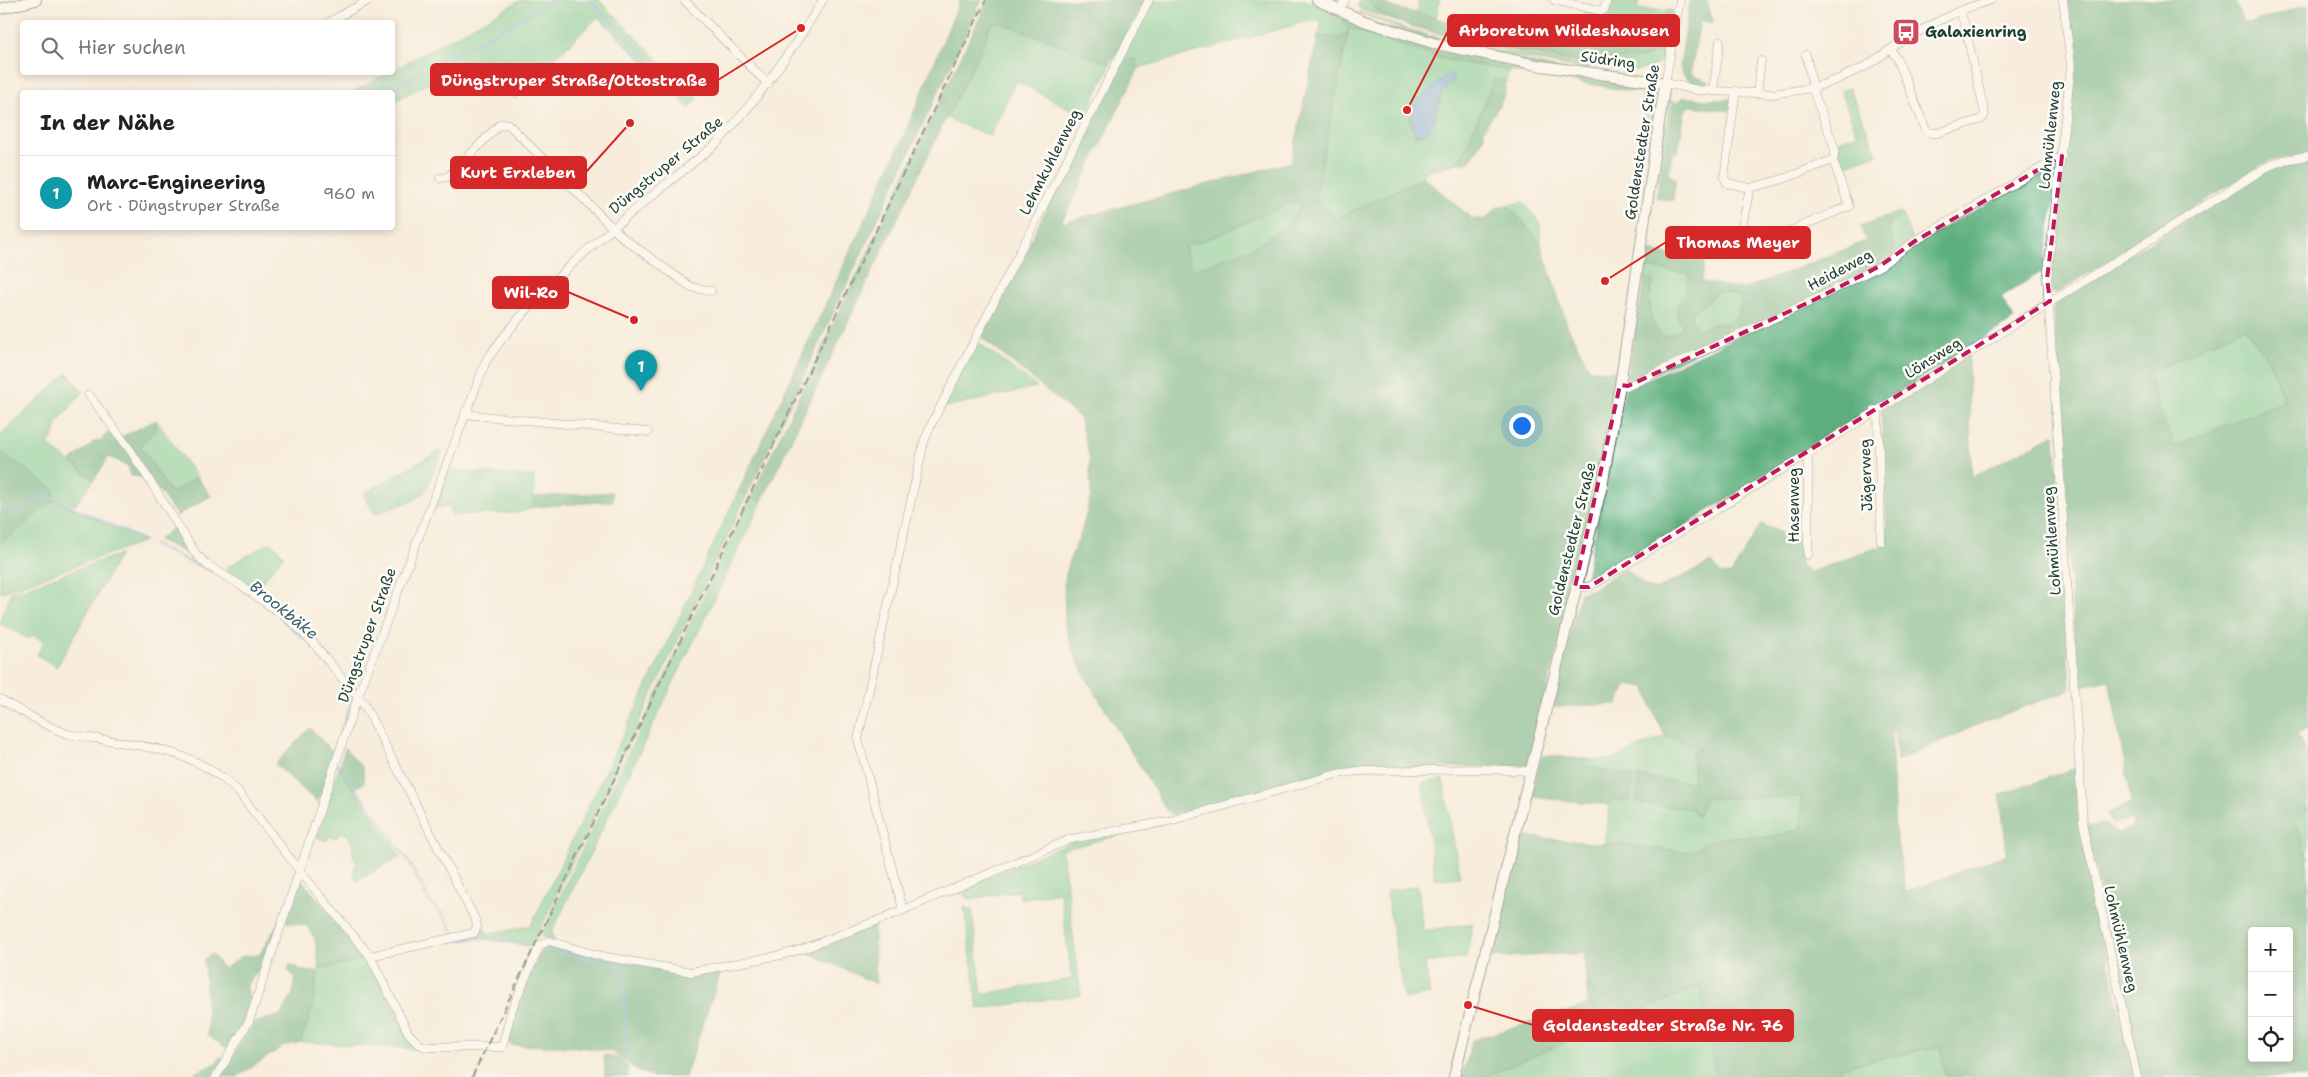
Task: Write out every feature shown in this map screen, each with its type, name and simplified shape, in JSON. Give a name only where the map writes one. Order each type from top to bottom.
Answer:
[{"type":"main road","points":[[0,9],[36,0]]},
{"type":"main road","name":"Südring","points":[[1317,0],[1401,34],[1481,54],[1602,75],[1665,83]]},
{"type":"main road","name":"Goldenstedter Straße","points":[[1454,1077],[1575,587],[1602,486],[1620,385],[1665,83]]},
{"type":"street","points":[[332,20],[369,0]]},
{"type":"street","points":[[684,0],[768,84]]},
{"type":"street","name":"Düngstruper Straße","points":[[216,1077],[249,1021],[358,696],[486,361],[496,346],[568,268],[613,228],[716,144],[768,84],[796,46],[823,0]]},
{"type":"street","name":"Lehmkuhlenweg","points":[[903,910],[859,748],[859,730],[924,442],[1149,0]]},
{"type":"street","points":[[1340,10],[1345,0]]},
{"type":"street","points":[[1554,0],[1602,11],[1604,10],[1606,0]]},
{"type":"street","name":"Goldenstedter Straße","points":[[1665,83],[1680,0]]},
{"type":"street","points":[[1665,83],[1712,91],[1772,94],[1813,87],[1836,80],[1866,66],[1907,38],[1959,11],[1991,0]]},
{"type":"street","name":"Lohmühlenweg","points":[[2063,0],[2071,66],[2047,279],[2050,301],[2083,822],[2137,1077]]},
{"type":"street","points":[[1891,50],[1897,58],[1926,130],[1931,133],[1937,132],[1982,119],[1985,114],[1964,22],[1959,11]]},
{"type":"street","points":[[1712,91],[1720,41]]},
{"type":"street","points":[[1750,188],[1740,236],[1743,247],[1752,247],[1822,219],[1846,209],[1849,203],[1833,160],[1835,149],[1813,87],[1806,55]]},
{"type":"street","points":[[1757,93],[1761,61]]},
{"type":"street","points":[[1736,91],[1724,177],[1727,182],[1750,188],[1783,179],[1833,160]]},
{"type":"street","points":[[440,178],[448,177],[500,124],[508,124],[613,228]]},
{"type":"street","name":"Heideweg","points":[[1620,385],[1628,386],[1816,299],[1880,266],[1917,240],[2062,156]]},
{"type":"street","name":"Lönsweg","points":[[1575,587],[1589,587],[1806,455],[2267,166],[2284,160],[2308,156]]},
{"type":"street","name":"Düngstruper Straße","points":[[613,228],[622,238],[691,287],[711,291]]},
{"type":"street","points":[[89,396],[131,451],[196,554],[207,565],[242,586],[291,621],[314,644],[358,696],[399,770],[477,927],[474,933],[467,935],[370,956]]},
{"type":"street","name":"Jägerweg","points":[[1875,410],[1878,414],[1882,541]]},
{"type":"street","points":[[465,412],[473,415],[648,432]]},
{"type":"street","name":"Hasenweg","points":[[1806,455],[1808,460],[1808,556]]},
{"type":"street","points":[[0,698],[44,724],[69,734],[159,748],[200,762],[236,789],[370,956],[408,1034],[419,1044],[426,1047],[502,1046],[512,1009],[540,946],[544,943],[549,942],[596,955],[691,972],[803,949],[903,910],[1070,839],[1169,821],[1337,774],[1366,770],[1475,769],[1529,771]]},
{"type":"highlighted area","points":[[2062,156],[2047,279],[2050,301],[1589,587],[1575,587],[1620,385],[1628,386],[1816,299],[1880,266],[1915,241]]},
{"type":"green space","points":[[521,0],[599,0],[698,99],[689,108],[598,17],[522,89],[515,99],[474,59],[395,101],[395,90],[357,90],[384,75],[395,75],[395,69]]},
{"type":"green space","points":[[960,0],[982,0],[747,495],[738,492],[903,138]]},
{"type":"green space","points":[[988,0],[1145,0],[1115,58],[1109,63],[999,22],[990,26],[964,84],[762,501],[751,497]]},
{"type":"green space","points":[[1154,0],[1306,0],[1344,17],[1349,28],[1443,59],[1509,71],[1506,81],[1494,79],[1464,152],[1457,163],[1424,172],[1424,177],[1336,219],[1316,202],[1315,195],[1349,30],[1342,38],[1318,36],[1322,21],[1305,22],[1139,68],[1135,59],[1122,61]]},
{"type":"green space","points":[[1359,0],[1366,0],[1381,14],[1460,39],[1442,35],[1362,10],[1358,7]]},
{"type":"green space","points":[[1366,0],[1381,0],[1391,7],[1535,43],[1576,46],[1633,45],[1646,40],[1665,19],[1667,10],[1673,10],[1665,51],[1640,58],[1571,60],[1460,39],[1408,25],[1381,14]]},
{"type":"green space","points":[[1419,0],[1440,0],[1436,18],[1416,14]]},
{"type":"green space","points":[[1609,0],[1638,0],[1638,9],[1667,10],[1662,24],[1653,34],[1643,40],[1630,44],[1576,46],[1585,10],[1597,12],[1596,17],[1605,18]]},
{"type":"green space","points":[[1690,0],[1706,0],[1714,23],[1700,21],[1691,72],[1694,76],[1708,81],[1709,84],[1690,81],[1684,75],[1680,66]]},
{"type":"green space","points":[[2068,0],[2234,0],[2242,20],[2249,23],[2308,5],[2308,154],[2268,161],[2057,293],[2052,292],[2051,276],[2073,78],[2074,49]]},
{"type":"green space","points":[[1359,12],[1403,28],[1470,46],[1591,67],[1583,69],[1469,48],[1401,29]]},
{"type":"green space","points":[[1344,17],[1586,76],[1588,79],[1642,85],[1639,92],[1635,92],[1443,59],[1349,29],[1342,24]]},
{"type":"green space","points":[[999,22],[1111,64],[1086,114],[1082,115],[1016,81],[990,136],[946,118],[975,61],[990,26]]},
{"type":"green space","points":[[1349,29],[1315,195],[1316,202],[1337,219],[1424,177],[1472,219],[1486,219],[1498,207],[1506,205],[1513,210],[1541,244],[1567,325],[1590,370],[1619,371],[1600,484],[1527,766],[1345,768],[1173,815],[1167,811],[1088,681],[1074,654],[1065,625],[1064,585],[1068,563],[1081,533],[1091,496],[1089,455],[1079,417],[981,337],[1122,61],[1135,59],[1139,68],[1061,223],[1291,162],[1318,36],[1342,38]],"holes":[[[1302,202],[1290,224],[1250,250],[1191,270],[1185,246],[1219,235],[1288,203]]]},
{"type":"green space","points":[[1460,39],[1571,60],[1640,58],[1665,51],[1654,67],[1642,70],[1624,70],[1524,53]]},
{"type":"green space","points":[[1494,79],[1506,81],[1502,100],[1484,130],[1483,139],[1475,154],[1467,163],[1457,163],[1464,152]]},
{"type":"green space","points":[[1642,85],[1650,89],[1655,95],[1657,104],[1651,153],[1647,119],[1642,99]]},
{"type":"green space","points":[[1849,86],[1877,154],[1845,166],[1836,142],[1857,134],[1841,91]]},
{"type":"green space","points":[[1684,97],[1707,100],[1731,99],[1729,111],[1689,106],[1685,111],[1678,152],[1672,152],[1669,176],[1676,178],[1673,200],[1658,199],[1674,105]]},
{"type":"green space","points":[[1670,101],[1677,102],[1674,105],[1658,199],[1656,197]]},
{"type":"green space","points":[[2308,160],[2308,729],[2297,734],[2308,757],[2308,809],[2294,820],[2308,858],[2308,1077],[2139,1077],[2087,827],[2105,824],[2117,833],[2132,828],[2132,819],[2112,824],[2107,814],[2132,802],[2109,680],[2078,687],[2056,381],[2054,302],[2265,170],[2285,163]],"holes":[[[2244,327],[2269,361],[2284,401],[2174,446],[2147,374]]]},
{"type":"green space","points":[[2059,165],[2043,271],[2001,297],[2014,319],[1593,583],[1585,582],[1625,390],[1817,300],[1914,244]]},
{"type":"green space","points":[[1302,202],[1290,224],[1250,250],[1191,270],[1185,246],[1219,235],[1288,203]]},
{"type":"green space","points":[[1523,202],[1540,223],[1541,244],[1513,210],[1506,205]]},
{"type":"green space","points":[[1901,211],[1903,217],[1890,221],[1889,231],[1896,251],[1856,277],[1632,383],[1629,381],[1627,376],[1645,277],[1654,282],[1650,287],[1651,295],[1646,299],[1650,303],[1651,318],[1658,331],[1666,337],[1683,327],[1676,309],[1688,294],[1686,291],[1689,274],[1647,267],[1649,251],[1704,261],[1702,282],[1745,289],[1866,241],[1860,226]],"holes":[[[1717,291],[1741,298],[1738,318],[1728,324],[1715,323],[1701,330],[1696,330],[1691,317],[1692,313],[1715,295]]]},
{"type":"green space","points":[[1903,217],[1912,239],[1896,251],[1889,232],[1890,221]]},
{"type":"green space","points":[[1647,267],[1689,274],[1686,291],[1689,294],[1676,306],[1683,328],[1665,337],[1655,327],[1651,318],[1650,303],[1646,299],[1654,282],[1645,277]]},
{"type":"green space","points":[[1717,291],[1742,298],[1738,318],[1726,324],[1715,323],[1696,330],[1691,317],[1692,313],[1715,295]]},
{"type":"green space","points":[[2244,327],[2269,361],[2284,401],[2174,446],[2146,374]]},
{"type":"green space","points":[[976,343],[979,343],[1037,387],[942,408]]},
{"type":"green space","points":[[1968,355],[1972,477],[2055,434],[2070,690],[1984,722],[1897,761],[1894,730],[1891,730],[1895,830],[1906,892],[2007,854],[2000,795],[2075,768],[2079,829],[2134,1077],[1945,1077],[1941,1046],[1841,1067],[1842,1077],[1716,1077],[1700,986],[1483,1077],[1462,1077],[1472,1040],[1588,1005],[1584,953],[1492,958],[1520,836],[1691,852],[1720,839],[1771,837],[1802,829],[1801,797],[1705,798],[1698,817],[1692,809],[1644,804],[1637,801],[1638,777],[1694,783],[1692,752],[1701,748],[1665,736],[1653,711],[1645,687],[1627,684],[1618,704],[1553,707],[1580,593],[1593,589],[1625,568],[1644,585],[1655,590],[1712,562],[1721,574],[1731,574],[1761,524],[1802,541],[1801,565],[1811,572],[1881,546],[1887,531],[1881,408]]},
{"type":"green space","points":[[68,373],[83,392],[57,423],[54,436],[48,445],[94,480],[75,505],[54,496],[54,490],[0,451],[0,435]]},
{"type":"green space","points":[[156,420],[197,477],[171,493],[140,445],[155,431]]},
{"type":"green space","points":[[156,420],[155,431],[140,445],[171,493],[197,477],[211,496],[177,516],[121,437]]},
{"type":"green space","points":[[111,429],[146,478],[131,476],[128,466],[109,457],[94,480],[71,461],[95,441],[101,440]]},
{"type":"green space","points":[[0,451],[54,490],[54,500],[0,544]]},
{"type":"green space","points":[[439,451],[442,453],[425,492],[413,501],[375,514],[363,494]]},
{"type":"green space","points":[[447,470],[534,477],[534,507],[519,513],[451,515],[451,507],[434,507]]},
{"type":"green space","points":[[612,492],[613,501],[534,507],[533,497]]},
{"type":"green space","points":[[738,492],[747,495],[532,946],[479,937],[460,940],[474,936],[478,920],[487,933],[531,925]]},
{"type":"green space","points":[[751,497],[762,501],[554,928],[552,935],[555,939],[553,941],[541,936]]},
{"type":"green space","points":[[54,500],[145,541],[0,593],[0,544]]},
{"type":"green space","points":[[173,528],[194,553],[195,557],[158,540]]},
{"type":"green space","points":[[271,542],[284,555],[255,591],[226,574],[227,567]]},
{"type":"green space","points":[[120,554],[57,667],[37,655],[44,641],[32,635],[29,639],[0,624],[10,593]]},
{"type":"green space","points":[[310,728],[331,750],[337,752],[323,793],[317,802],[275,764]]},
{"type":"green space","points":[[1665,736],[1701,748],[1692,752],[1694,783],[1638,777],[1638,801],[1692,809],[1705,798],[1801,797],[1802,829],[1769,837],[1729,837],[1708,841],[1692,852],[1604,843],[1611,800],[1583,766],[1585,759],[1611,760]]},
{"type":"green space","points":[[345,748],[363,768],[364,783],[353,789],[339,768]]},
{"type":"green space","points":[[1542,755],[1585,759],[1584,766],[1633,776],[1630,801],[1612,800],[1610,805],[1531,797]]},
{"type":"green space","points":[[339,768],[400,856],[357,881],[353,870],[357,864],[352,851],[354,849],[348,835],[340,832],[336,838],[330,836],[327,841],[317,837]]},
{"type":"green space","points":[[1443,779],[1460,877],[1435,880],[1422,783]]},
{"type":"green space","points":[[2308,809],[2308,858],[2294,820]]},
{"type":"green space","points":[[1163,824],[1062,850],[1081,995],[978,1009],[964,907],[972,910],[982,994],[1072,979],[1060,892],[1020,899],[1019,891],[971,899],[964,896],[964,887],[1080,839]]},
{"type":"green space","points":[[301,879],[365,955],[357,961],[319,969],[315,940],[307,926],[286,922]]},
{"type":"green space","points":[[1418,886],[1423,931],[1473,923],[1466,958],[1425,963],[1430,994],[1404,999],[1386,891]]},
{"type":"green space","points":[[280,919],[264,970],[254,976],[247,984],[248,994],[253,1005],[247,1021],[227,1048],[208,1036],[204,959],[212,954],[224,969],[242,956],[259,955]]},
{"type":"green space","points":[[874,925],[876,984],[805,951]]},
{"type":"green space","points":[[549,945],[687,974],[721,972],[685,1077],[653,1077],[635,1069],[611,1051],[576,1047],[511,1045],[506,1040],[519,997],[543,947]]},
{"type":"green space","points":[[365,955],[410,1039],[416,1045],[414,1049],[301,1042],[312,1009],[319,969],[357,961]]},
{"type":"green space","points":[[290,964],[304,971],[318,972],[312,1009],[301,1042],[284,1046],[237,1077],[219,1077],[253,1023],[281,1015],[292,995],[296,978],[288,971]]},
{"type":"green space","points":[[1700,986],[1716,1077],[1483,1077]]},
{"type":"green space","points":[[1941,1046],[1945,1077],[1842,1077],[1841,1067]]},
{"type":"green space","points":[[604,1055],[617,1058],[627,1065],[627,1077],[605,1077]]},
{"type":"green space","points":[[221,1056],[224,1059],[212,1077],[186,1077],[216,1063]]},
{"type":"water","points":[[1447,74],[1453,75],[1453,81],[1442,92],[1433,124],[1425,134],[1415,135],[1410,119],[1414,105]]},
{"type":"waterway","points":[[389,90],[554,0]]},
{"type":"waterway","points":[[590,0],[676,86]]},
{"type":"waterway","name":"Brookbäke","points":[[0,505],[18,517],[43,493],[143,540]]},
{"type":"waterway","name":"Brookbäke","points":[[154,545],[214,573]]},
{"type":"waterway","name":"Brookbäke","points":[[282,619],[302,638]]},
{"type":"waterway","name":"Brookbäke","points":[[331,758],[352,700],[351,694]]},
{"type":"waterway","name":"Brookbäke","points":[[337,763],[409,862],[429,901],[445,917],[454,933]]},
{"type":"waterway","name":"Brookbäke","points":[[459,941],[479,938],[530,946]]},
{"type":"waterway","name":"Brookbäke","points":[[541,949],[624,966],[627,1059]]},
{"type":"waterway","name":"Brookbäke","points":[[628,1068],[628,1077]]},
{"type":"railway","points":[[472,1077],[986,0]]},
{"type":"place","name":"Düngstruper Straße/Ottostraße","points":[[801,28]]},
{"type":"place","name":"Galaxienring","points":[[1906,32]]},
{"type":"place","name":"Arboretum Wildeshausen","points":[[1407,110]]},
{"type":"place","name":"Kurt Erxleben","points":[[630,123]]},
{"type":"place","name":"Thomas Meyer","points":[[1605,281]]},
{"type":"place","name":"Wil-Ro","points":[[634,320]]},
{"type":"place","name":"Marc-Engineering","points":[[641,391]]},
{"type":"place","name":"Goldenstedter Straße Nr. 76","points":[[1468,1005]]}]
